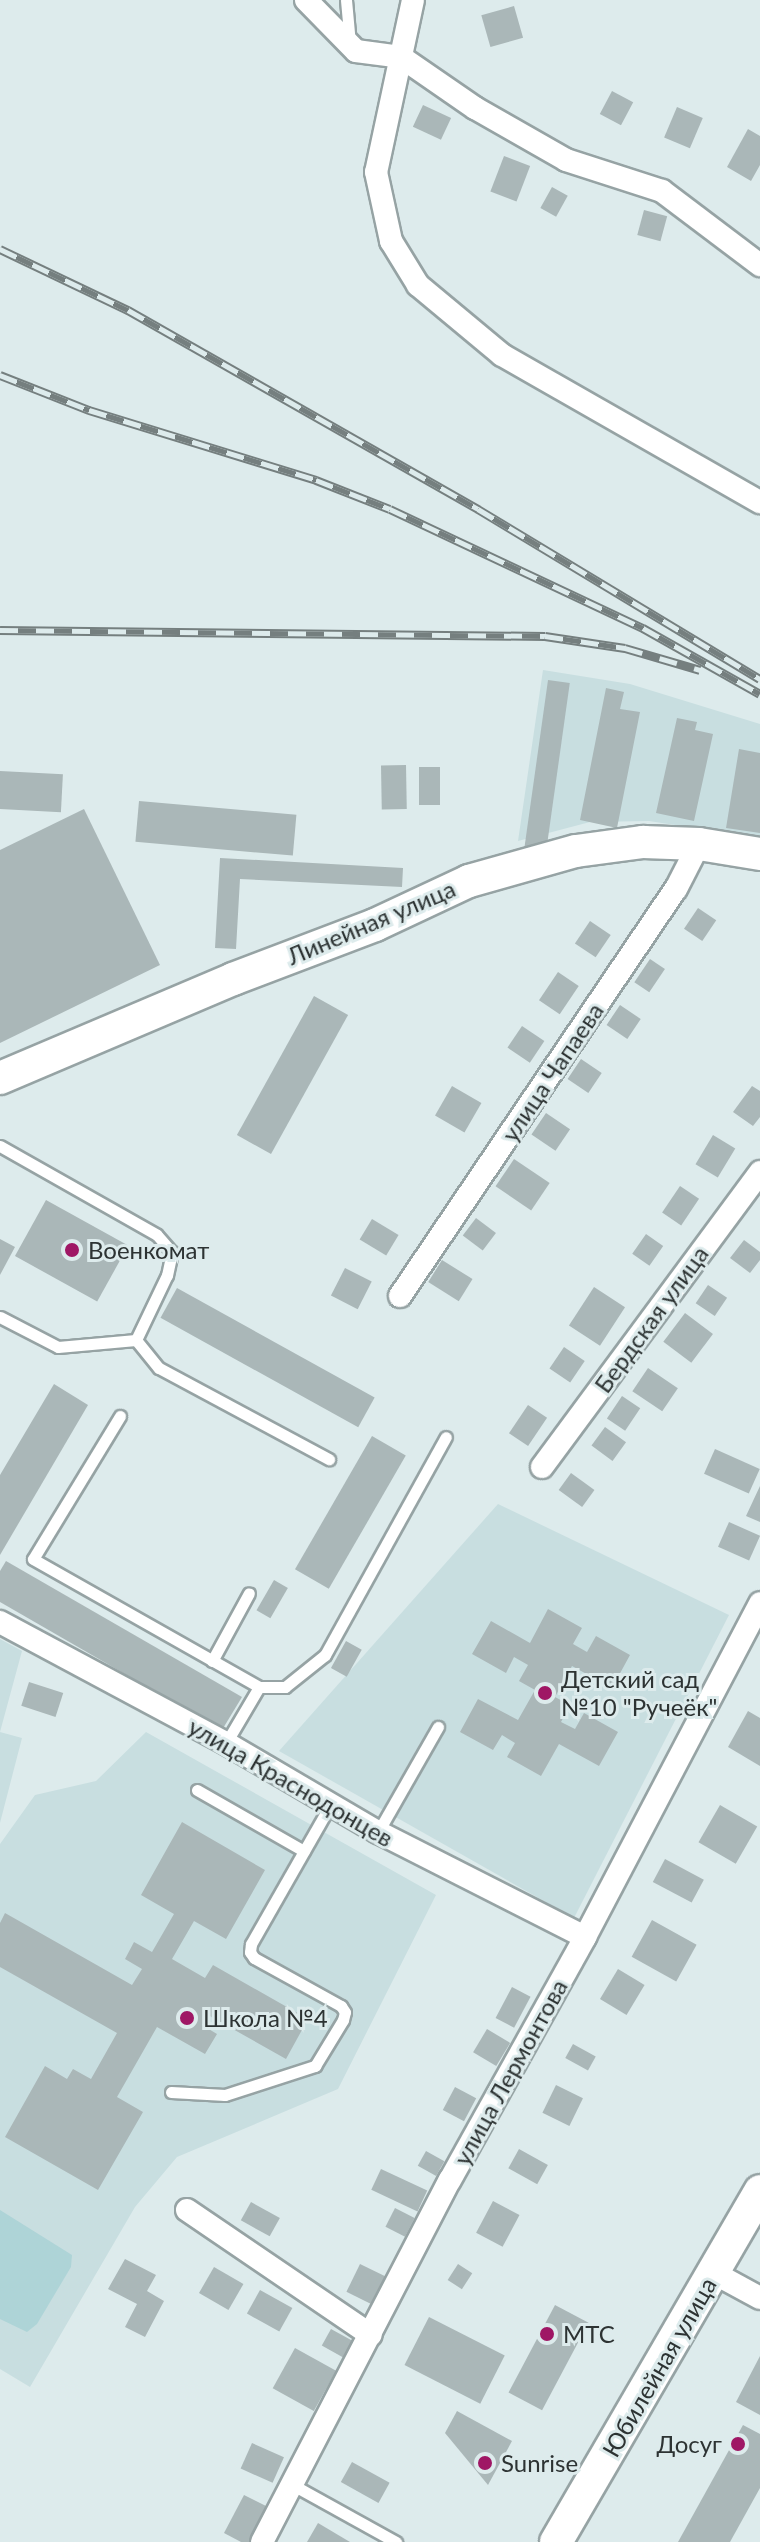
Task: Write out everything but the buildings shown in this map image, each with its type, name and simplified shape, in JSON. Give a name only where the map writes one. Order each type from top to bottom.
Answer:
[{"type":"main road","name":"Линейная улица","points":[[0,1078],[233,979],[375,925],[469,881],[576,851],[643,842],[699,844],[760,854]]},
{"type":"main road","name":"Юбилейная улица","points":[[556,2542],[760,2191]]},
{"type":"street","points":[[306,0],[356,51],[401,57],[475,108],[566,160],[662,191],[760,265]]},
{"type":"street","points":[[413,0],[376,172],[391,241],[418,285],[502,355],[760,502]]},
{"type":"street","name":"улица Чапаева","points":[[400,1296],[676,889],[699,844]]},
{"type":"street","name":"Бердская улица","points":[[542,1467],[760,1172]]},
{"type":"street","name":"улица Лермонтова","points":[[262,2542],[450,2180],[585,1937],[760,1603]]},
{"type":"street","name":"улица Краснодонцев","points":[[0,1622],[226,1743],[378,1832],[585,1937]]},
{"type":"street","points":[[187,2210],[371,2335]]},
{"type":"street","points":[[714,2273],[760,2298]]},
{"type":"lane","points":[[346,0],[350,45]]},
{"type":"lane","points":[[0,1146],[157,1235],[172,1252],[167,1275],[136,1340]]},
{"type":"lane","points":[[0,1317],[58,1347],[136,1340]]},
{"type":"lane","points":[[136,1340],[159,1368],[329,1459]]},
{"type":"lane","points":[[120,1416],[33,1559],[259,1687],[285,1687],[325,1655],[446,1437]]},
{"type":"lane","points":[[212,1661],[249,1593]]},
{"type":"lane","points":[[226,1743],[259,1687]]},
{"type":"lane","points":[[378,1832],[438,1727]]},
{"type":"lane","points":[[197,1790],[304,1851]]},
{"type":"lane","points":[[171,2092],[225,2095],[315,2066],[343,2020],[345,2012],[341,2006],[254,1958],[250,1952],[251,1944],[331,1804]]},
{"type":"lane","points":[[293,2485],[396,2542]]},
{"type":"shaded area","points":[[543,670],[630,684],[760,724],[760,838],[649,821],[590,822],[518,841]]},
{"type":"shaded area","points":[[498,1504],[729,1615],[574,1918],[279,1751]]},
{"type":"shaded area","points":[[0,1639],[22,1651],[0,1732]]},
{"type":"shaded area","points":[[0,1732],[22,1738],[0,1823]]},
{"type":"shaded area","name":"Школа №4","points":[[146,1732],[436,1895],[338,2089],[177,2157],[135,2207],[30,2387],[0,2369],[0,1844],[35,1795],[96,1781]]},
{"type":"shaded area","points":[[0,2210],[72,2255],[71,2267],[37,2324],[27,2332],[0,2319]]},
{"type":"railway","points":[[0,249],[128,310],[478,509],[760,679]]},
{"type":"railway","points":[[0,375],[89,410],[316,480],[390,509],[643,628],[760,694]]},
{"type":"railway","points":[[0,630],[545,636],[625,648],[700,670]]},
{"type":"place","name":"Военкомат","points":[[72,1250]]},
{"type":"place","name":"Детский сад №10 \"Ручеёк\"","points":[[545,1693]]},
{"type":"place","name":"Школа №4","points":[[187,2018]]},
{"type":"place","name":"МТС","points":[[547,2334]]},
{"type":"place","name":"Досуг","points":[[738,2444]]},
{"type":"place","name":"Sunrise","points":[[485,2463]]}]
